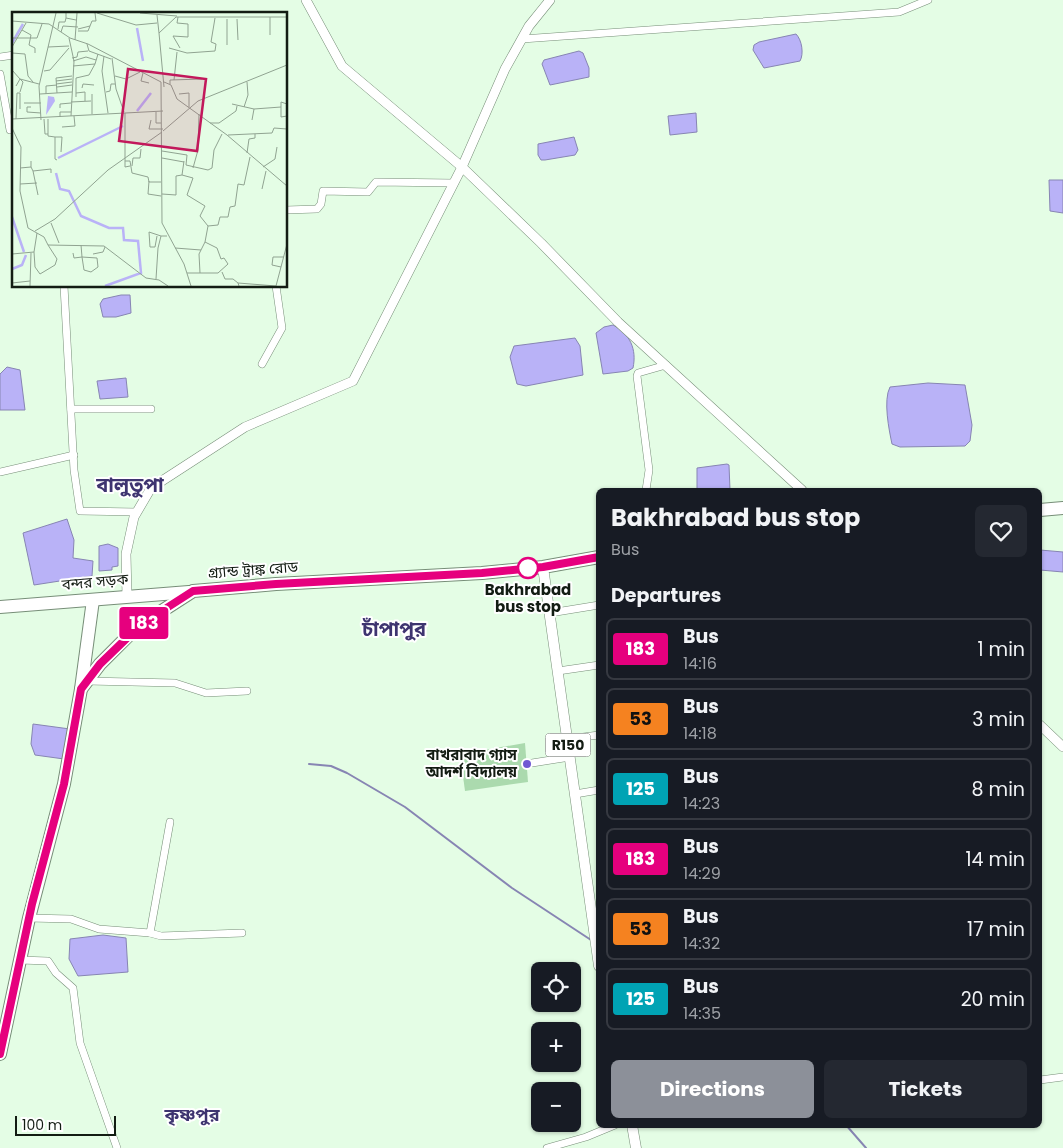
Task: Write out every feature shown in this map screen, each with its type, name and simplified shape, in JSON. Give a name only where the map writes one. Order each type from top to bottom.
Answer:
[{"type":"highway","points":[[1042,510],[1063,508]]},
{"type":"highway","name":"গ্র্যান্ড ট্রাঙ্ক রোড","points":[[0,1054],[29,918],[64,784],[84,685],[100,664],[129,636],[151,618],[193,591],[543,567],[596,558]]},
{"type":"highway","name":"বন্দর সড়ক","points":[[0,607],[193,591]]},
{"type":"highway","points":[[84,685],[93,600]]},
{"type":"main road","points":[[306,0],[342,66],[462,167],[541,243],[618,322],[800,488]]},
{"type":"main road","points":[[127,596],[126,554],[134,517],[152,488],[245,427],[353,381],[462,167],[505,69],[522,39],[550,0]]},
{"type":"main road","name":"R150","points":[[543,567],[596,946]]},
{"type":"main road","points":[[1042,727],[1063,747]]},
{"type":"main road","points":[[633,1128],[636,1148]]},
{"type":"street","points":[[522,39],[899,12],[928,0]]},
{"type":"street","points":[[0,74],[10,130],[12,130]]},
{"type":"street","points":[[288,210],[317,209],[321,204],[323,191],[368,192],[376,182],[454,183]]},
{"type":"street","points":[[64,288],[74,455],[80,511],[137,512]]},
{"type":"street","points":[[262,364],[282,328],[276,288]]},
{"type":"street","points":[[646,488],[649,470],[637,376],[638,373],[666,365]]},
{"type":"street","points":[[72,409],[151,409]]},
{"type":"street","points":[[0,472],[74,455]]},
{"type":"street","points":[[550,614],[596,606]]},
{"type":"street","points":[[558,671],[596,665]]},
{"type":"street","points":[[84,685],[175,683],[206,693],[247,691]]},
{"type":"street","points":[[567,739],[596,735]]},
{"type":"street","points":[[532,763],[570,757]]},
{"type":"street","points":[[575,794],[596,790]]},
{"type":"street","points":[[150,933],[170,822]]},
{"type":"street","points":[[29,918],[71,919],[100,929],[150,933],[158,936],[242,933]]},
{"type":"street","points":[[20,960],[48,961],[56,974],[73,988],[80,1043],[117,1148]]},
{"type":"street","points":[[1042,1080],[1063,1077]]},
{"type":"street","points":[[547,1148],[586,1138],[608,1128]]},
{"type":"green space","points":[[525,743],[528,782],[465,791],[460,754]]},
{"type":"shaded area","points":[[796,34],[802,47],[800,61],[764,68],[753,50],[754,45],[759,42]]},
{"type":"shaded area","points":[[579,51],[583,53],[589,68],[589,77],[550,85],[542,64],[544,60]]},
{"type":"shaded area","points":[[696,113],[697,132],[670,135],[668,116]]},
{"type":"shaded area","points":[[574,137],[578,150],[575,155],[541,160],[538,155],[538,144]]},
{"type":"shaded area","points":[[1049,180],[1063,180],[1063,213],[1050,211]]},
{"type":"shaded area","points":[[130,295],[131,313],[116,317],[103,317],[100,304],[103,299]]},
{"type":"shaded area","points":[[613,325],[624,333],[631,343],[634,355],[633,368],[628,371],[603,374],[596,333],[604,327]]},
{"type":"shaded area","points":[[575,338],[580,346],[583,375],[526,386],[517,384],[510,357],[514,346]]},
{"type":"shaded area","points":[[7,367],[20,370],[25,410],[0,410],[0,374]]},
{"type":"shaded area","points":[[126,378],[128,397],[100,399],[97,381]]},
{"type":"shaded area","points":[[928,383],[965,385],[972,425],[970,441],[965,446],[900,447],[892,444],[887,407],[890,387]]},
{"type":"shaded area","points":[[729,465],[730,488],[697,488],[697,468]]},
{"type":"shaded area","points":[[67,519],[74,540],[73,558],[93,561],[92,576],[34,585],[23,533]]},
{"type":"shaded area","points":[[108,544],[118,548],[118,566],[112,567],[112,570],[99,571],[99,546]]},
{"type":"shaded area","points":[[1042,550],[1063,552],[1063,572],[1042,570]]},
{"type":"shaded area","points":[[33,724],[70,729],[64,759],[35,755],[31,744]]},
{"type":"shaded area","points":[[103,935],[126,938],[128,972],[78,976],[69,959],[70,939]]},
{"type":"waterway","points":[[309,764],[331,766],[347,773],[405,807],[512,888],[591,940]]},
{"type":"waterway","points":[[849,1128],[866,1148]]},
{"type":"bus line","name":"183","points":[[0,1054],[32,904],[64,784],[73,725],[81,689],[100,664],[118,645],[151,618],[193,591],[276,584],[482,573],[543,567],[596,558]]},
{"type":"place","name":"Bakhrabad bus stop","points":[[528,568]]},
{"type":"place","name":"বাখরাবাদ গ্যাস আদর্শ বিদ্যালয়","points":[[527,764]]},
{"type":"district","name":"বালুতুপা","points":[[130,485]]},
{"type":"district","name":"চাঁপাপুর","points":[[394,629]]},
{"type":"district","name":"কৃষ্ণপুর","points":[[192,1115]]}]
